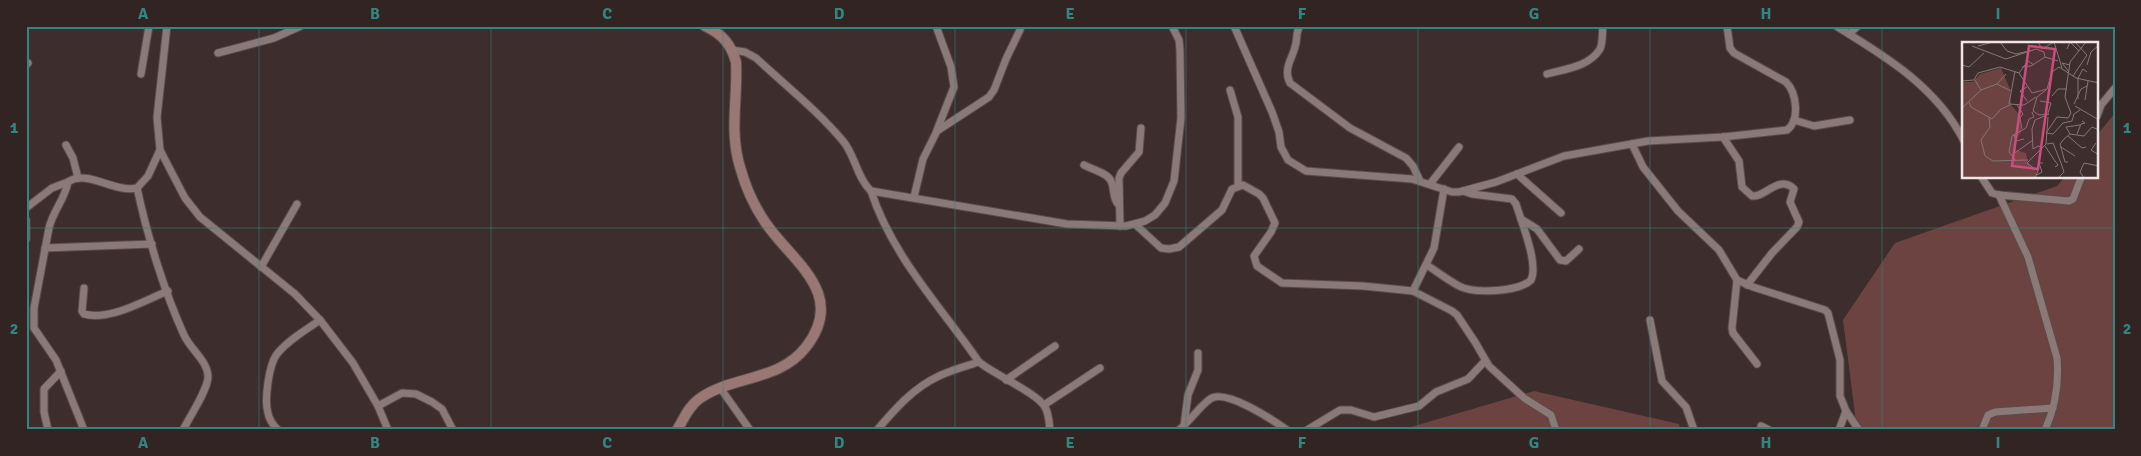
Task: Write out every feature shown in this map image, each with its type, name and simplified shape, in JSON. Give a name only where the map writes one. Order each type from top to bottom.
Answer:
[{"type":"main road","points":[[677,430],[688,410],[698,399],[721,389],[764,375],[793,360],[815,334],[819,322],[818,292],[811,277],[765,222],[740,167],[733,135],[736,62],[726,40],[705,26]]},
{"type":"street","points":[[140,74],[149,26]]},
{"type":"street","points":[[166,26],[157,117],[160,150],[185,198],[200,217],[295,294],[320,320],[353,363],[378,406],[388,430]]},
{"type":"street","points":[[218,53],[274,38],[301,26]]},
{"type":"street","points":[[914,197],[923,159],[937,131],[954,87],[951,67],[936,26]]},
{"type":"street","points":[[871,191],[1067,224],[1136,225],[1155,215],[1165,203],[1174,182],[1181,118],[1180,50],[1179,40],[1172,26]]},
{"type":"street","points":[[1234,26],[1272,112],[1279,132],[1281,148],[1288,160],[1306,171],[1420,180],[1452,192],[1496,182],[1564,156],[1648,141],[1781,132],[1792,127],[1795,100],[1791,87],[1786,82],[1734,53],[1730,48],[1727,26]]},
{"type":"street","points":[[1300,26],[1296,35],[1296,47],[1286,72],[1290,83],[1357,132],[1406,158],[1413,166],[1420,180]]},
{"type":"street","points":[[1548,74],[1583,64],[1596,54],[1602,44],[1603,26]]},
{"type":"street","points":[[1836,26],[1906,71],[1961,129]]},
{"type":"street","points":[[1848,34],[1858,26]]},
{"type":"street","points":[[937,131],[989,97],[994,90],[1020,30]]},
{"type":"street","points":[[732,50],[745,52],[756,58],[822,118],[844,142],[864,182],[871,191],[876,206],[926,292],[979,362],[1035,396],[1044,405],[1050,430]]},
{"type":"street","points":[[2098,113],[2101,105],[2115,88]]},
{"type":"street","points":[[1230,90],[1238,117],[1238,185]]},
{"type":"street","points":[[1794,120],[1814,126],[1850,120]]},
{"type":"street","points":[[1120,226],[1119,178],[1121,172],[1139,152],[1141,128]]},
{"type":"street","points":[[1723,137],[1740,161],[1742,187],[1752,196],[1757,196],[1775,185],[1789,186],[1794,189],[1790,202],[1798,222],[1797,227],[1772,253],[1747,285]]},
{"type":"street","points":[[1632,144],[1642,167],[1678,211],[1719,250],[1737,280],[1747,285],[1825,310],[1828,313],[1840,360],[1839,390],[1846,411],[1859,430]]},
{"type":"street","points":[[66,145],[73,158],[78,178]]},
{"type":"street","points":[[1430,184],[1460,148]]},
{"type":"street","points":[[26,208],[52,188],[78,178],[90,179],[127,190],[137,188],[148,176],[160,150]]},
{"type":"street","points":[[1084,165],[1108,177],[1119,205]]},
{"type":"street","points":[[1517,174],[1561,213]]},
{"type":"street","points":[[1983,179],[1992,193],[1999,195],[2070,201],[2073,199],[2081,179]]},
{"type":"street","points":[[68,182],[63,200],[51,220],[33,318],[38,335],[52,352],[61,371],[84,430]]},
{"type":"street","points":[[1136,225],[1162,248],[1179,247],[1222,210],[1232,189],[1238,185],[1248,186],[1259,194],[1274,218],[1274,227],[1254,256],[1257,266],[1282,283],[1364,286],[1413,291],[1457,315],[1475,342],[1485,362],[1524,398],[1551,414],[1556,430]]},
{"type":"street","points":[[137,188],[152,244],[185,338],[205,366],[208,376],[206,387],[183,430]]},
{"type":"street","points":[[1413,291],[1434,248],[1444,189]]},
{"type":"street","points":[[1426,264],[1465,288],[1505,291],[1528,283],[1533,276],[1531,254],[1516,204],[1512,199],[1462,191]]},
{"type":"street","points":[[1999,195],[2028,256],[2057,358],[2058,370],[2053,408],[2044,430]]},
{"type":"street","points":[[261,267],[297,204]]},
{"type":"street","points":[[1520,219],[1537,229],[1560,260],[1566,261],[1579,249]]},
{"type":"street","points":[[26,220],[26,238]]},
{"type":"street","points":[[45,248],[152,244]]},
{"type":"street","points":[[1737,280],[1733,333],[1757,364]]},
{"type":"street","points":[[84,288],[82,310],[84,314],[94,316],[114,312],[168,291]]},
{"type":"street","points":[[278,430],[268,414],[267,400],[271,365],[276,355],[283,348],[320,320]]},
{"type":"street","points":[[1650,320],[1662,381],[1686,407],[1694,430]]},
{"type":"street","points":[[1006,380],[1055,346]]},
{"type":"street","points":[[1182,428],[1188,395],[1198,370],[1198,353]]},
{"type":"street","points":[[877,430],[894,410],[922,386],[939,376],[979,362]]},
{"type":"street","points":[[1307,430],[1340,410],[1351,410],[1374,417],[1420,406],[1436,392],[1468,379],[1485,362]]},
{"type":"street","points":[[1044,405],[1100,368]]},
{"type":"street","points":[[48,430],[44,412],[44,389],[61,371]]},
{"type":"street","points":[[721,389],[750,430]]},
{"type":"street","points":[[378,406],[402,393],[416,394],[442,409],[453,430]]},
{"type":"street","points":[[1182,428],[1210,399],[1221,396],[1262,412],[1286,430]]},
{"type":"street","points":[[1982,430],[1988,416],[1995,412],[2053,408]]},
{"type":"street","points":[[1838,430],[1846,411]]},
{"type":"street","points":[[1761,426],[1769,430]]},
{"type":"shaded area","points":[[2115,113],[2115,430],[1857,430],[1843,320],[1895,243],[2057,186],[2063,179],[2098,179],[2098,134]]},
{"type":"shaded area","points":[[1534,391],[1679,424],[1681,430],[1401,430]]}]
